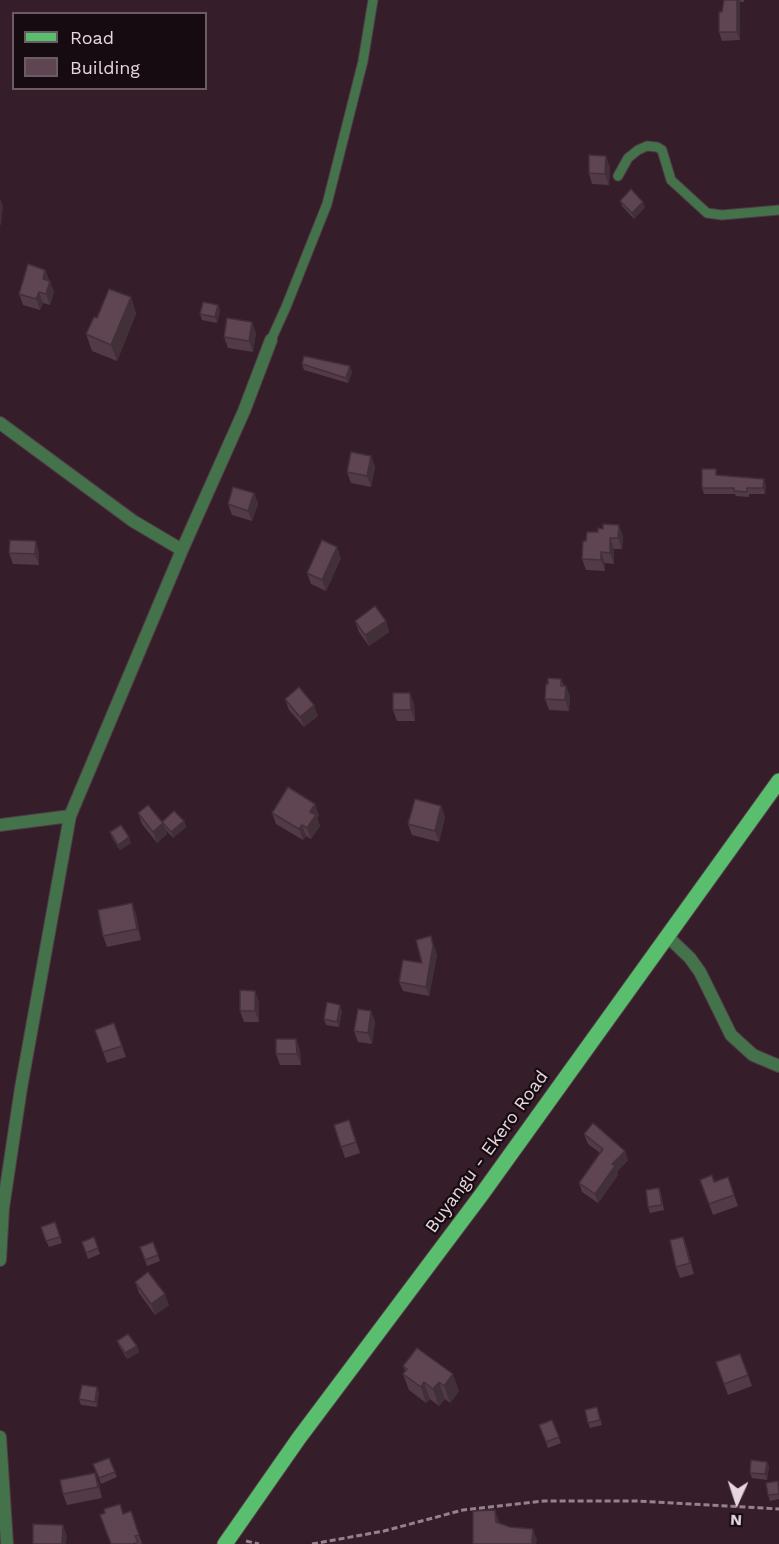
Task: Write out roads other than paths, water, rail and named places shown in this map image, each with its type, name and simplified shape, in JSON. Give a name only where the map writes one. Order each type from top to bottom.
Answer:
[{"type":"main road","name":"Buyangu - Ekero Road","points":[[225,1544],[299,1438],[482,1194],[779,781]]},
{"type":"street","points":[[0,1260],[3,1208],[21,1088],[70,816],[182,550],[244,411],[271,340]]},
{"type":"street","points":[[0,423],[132,521],[182,550]]},
{"type":"street","points":[[0,825],[70,816]]},
{"type":"street","points":[[667,936],[690,958],[700,972],[731,1035],[753,1055],[779,1066]]},
{"type":"street","points":[[0,1437],[6,1544]]},
{"type":"lane","points":[[271,340],[327,204],[363,61],[373,0]]},
{"type":"lane","points":[[618,176],[628,158],[638,150],[647,146],[657,147],[662,150],[671,180],[707,213],[722,215],[779,210]]}]
